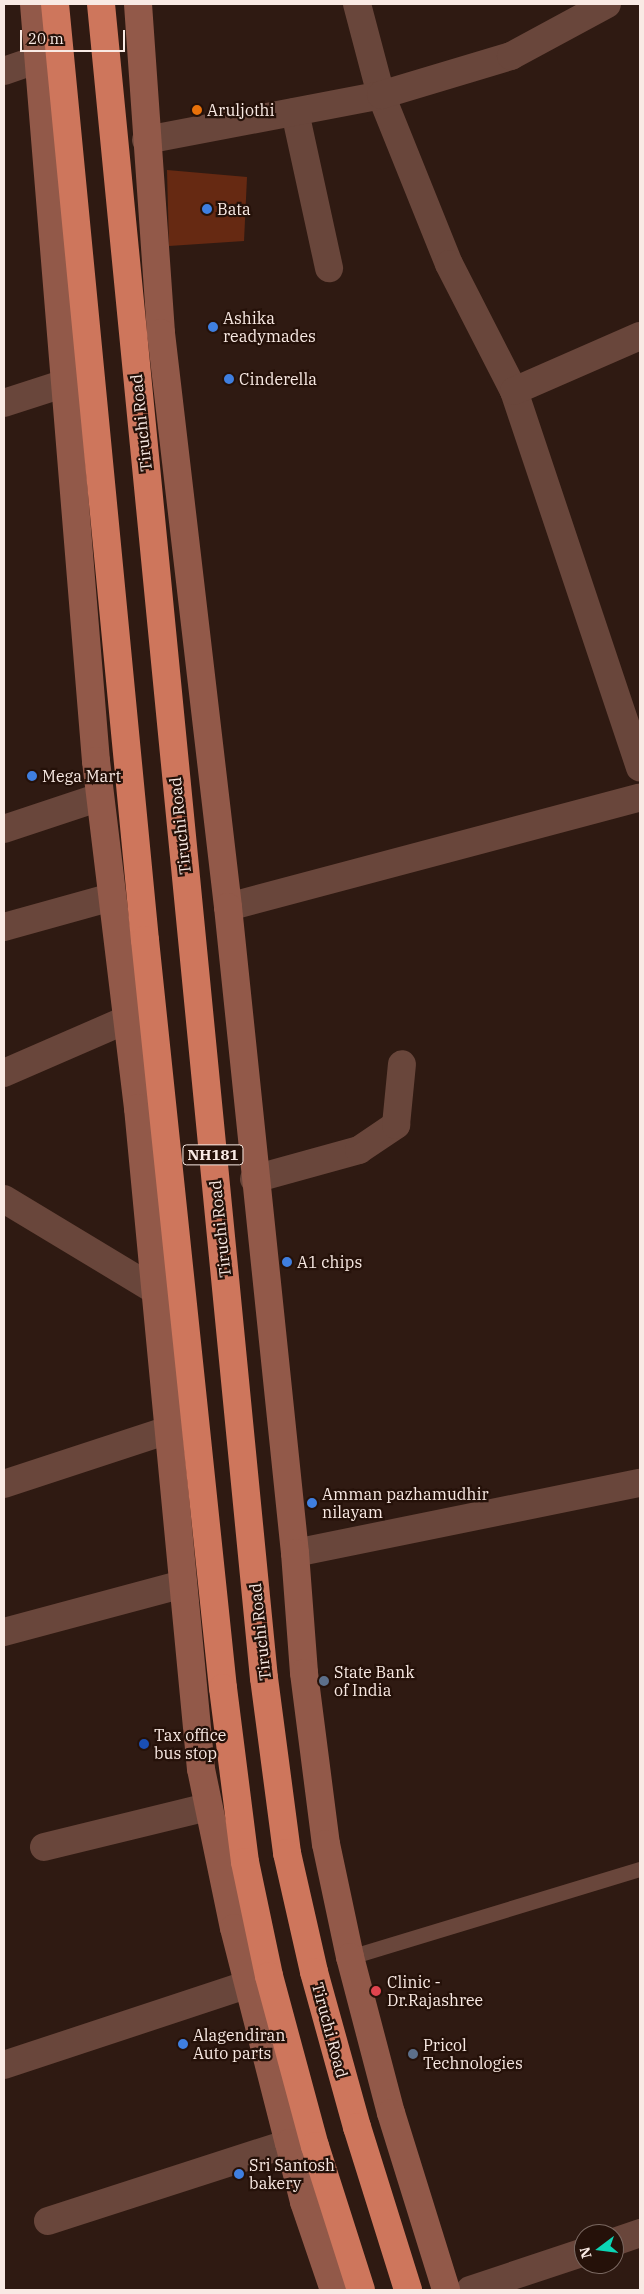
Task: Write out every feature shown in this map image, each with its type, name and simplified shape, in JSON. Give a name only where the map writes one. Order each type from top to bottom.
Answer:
[{"type":"highway","name":"NH181","points":[[55,4],[143,920],[222,1678],[245,1862],[269,1976],[315,2146],[361,2290]]},
{"type":"highway","name":"Tiruchi Road","points":[[101,4],[264,1669],[287,1853],[314,1972],[352,2109],[408,2290]]},
{"type":"street","points":[[34,4],[63,384],[100,797],[128,1020],[201,1769],[248,1984],[304,2202],[334,2290]]},
{"type":"street","points":[[138,4],[146,140],[161,333],[228,907],[254,1180],[295,1553],[304,1673],[326,1844],[350,1957],[390,2113],[446,2290]]},
{"type":"street","points":[[357,4],[381,95],[449,264],[514,390],[640,767]]},
{"type":"street","points":[[146,140],[381,95],[511,56],[607,4]]},
{"type":"street","points":[[4,71],[38,59]]},
{"type":"street","points":[[295,112],[329,268]]},
{"type":"street","points":[[514,390],[640,336]]},
{"type":"street","points":[[4,404],[63,384]]},
{"type":"street","points":[[4,829],[100,797]]},
{"type":"street","points":[[228,907],[640,798]]},
{"type":"street","points":[[4,927],[112,896]]},
{"type":"street","points":[[4,1072],[128,1020]]},
{"type":"street","points":[[254,1180],[359,1150],[396,1125],[402,1064]]},
{"type":"street","points":[[4,1199],[155,1290]]},
{"type":"street","points":[[4,1484],[168,1430]]},
{"type":"street","points":[[295,1553],[640,1483]]},
{"type":"street","points":[[4,1632],[183,1584]]},
{"type":"street","points":[[44,1847],[208,1807]]},
{"type":"street","points":[[4,2065],[248,1984]]},
{"type":"street","points":[[48,2221],[289,2143]]},
{"type":"street","points":[[624,2239],[640,2233]]},
{"type":"street","points":[[470,2290],[574,2255]]},
{"type":"lane","points":[[350,1957],[640,1868]]},
{"type":"building","name":"Bata","points":[[167,170],[247,177],[244,241],[169,246]]},
{"type":"place","name":"Aruljothi","points":[[197,110]]},
{"type":"place","name":"Bata","points":[[207,209]]},
{"type":"place","name":"Ashika readymades","points":[[213,327]]},
{"type":"place","name":"Cinderella","points":[[229,379]]},
{"type":"place","name":"Mega Mart","points":[[32,776]]},
{"type":"place","name":"A1 chips","points":[[287,1262]]},
{"type":"place","name":"Amman pazhamudhir nilayam","points":[[312,1503]]},
{"type":"place","name":"State Bank of India","points":[[324,1681]]},
{"type":"place","name":"Tax office bus stop","points":[[144,1744]]},
{"type":"place","name":"Clinic - Dr.Rajashree","points":[[376,1991]]},
{"type":"place","name":"Alagendiran Auto parts","points":[[183,2044]]},
{"type":"place","name":"Pricol Technologies","points":[[413,2054]]},
{"type":"place","name":"Sri Santosh bakery","points":[[239,2174]]}]
